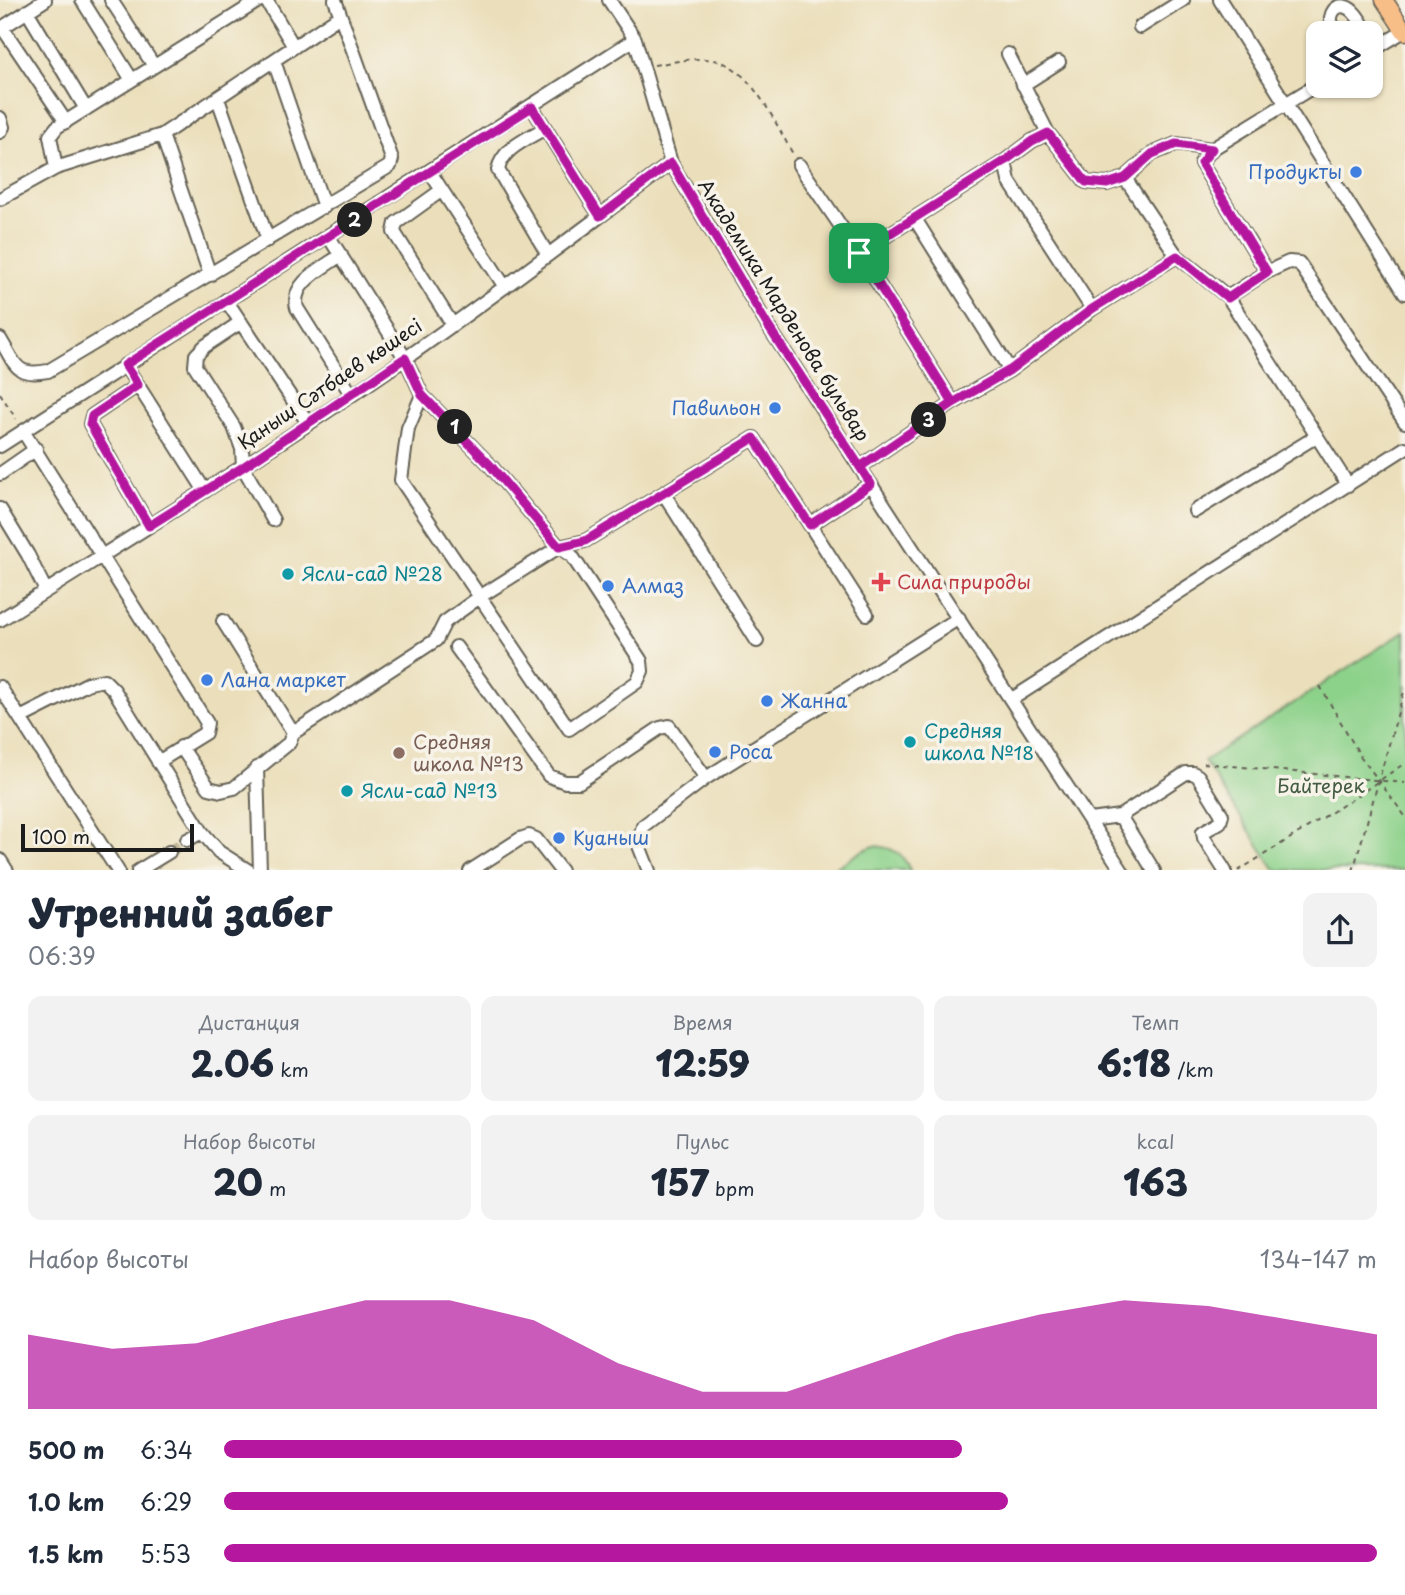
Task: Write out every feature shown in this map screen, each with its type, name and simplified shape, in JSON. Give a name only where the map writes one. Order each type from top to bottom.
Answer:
[{"type":"main road","points":[[1384,0],[1405,32]]},
{"type":"street","points":[[44,0],[1,28],[66,122]]},
{"type":"street","points":[[82,0],[132,80]]},
{"type":"street","points":[[111,0],[154,66]]},
{"type":"street","points":[[56,169],[50,136],[66,122],[260,0]]},
{"type":"street","points":[[266,0],[294,47]]},
{"type":"street","points":[[0,340],[19,370],[31,374],[48,371],[390,166],[392,159],[335,0]]},
{"type":"street","name":"Академика Марденова бульвар","points":[[609,0],[635,39],[671,163],[768,326],[1090,820],[1116,868]]},
{"type":"street","points":[[1140,27],[1183,0]]},
{"type":"street","points":[[1220,0],[1405,293]]},
{"type":"street","points":[[1330,21],[1332,11],[1339,6],[1345,6],[1359,21]]},
{"type":"street","points":[[27,11],[86,109]]},
{"type":"street","points":[[0,199],[56,169],[162,135],[340,16]]},
{"type":"street","points":[[1383,39],[1405,32]]},
{"type":"street","points":[[0,446],[635,39]]},
{"type":"street","points":[[1008,54],[1048,133],[1086,182],[1107,184],[1125,178],[1152,154],[1176,144],[1212,149]]},
{"type":"street","points":[[274,61],[324,207]]},
{"type":"street","points":[[1023,85],[1059,62]]},
{"type":"street","points":[[1267,272],[1201,163],[1212,149],[1306,91]]},
{"type":"street","points":[[218,99],[268,240]]},
{"type":"street","points":[[532,107],[600,216]]},
{"type":"street","points":[[0,118],[3,127],[0,132]]},
{"type":"street","points":[[545,128],[507,152],[500,160],[498,170],[548,255]]},
{"type":"street","points":[[859,253],[1048,133]]},
{"type":"street","points":[[162,135],[210,275]]},
{"type":"street","points":[[1005,161],[1009,181],[1092,309]]},
{"type":"street","name":"Қаныш Сәтбаев көшесі","points":[[0,620],[243,467],[405,358],[505,288],[671,163]]},
{"type":"street","points":[[799,165],[859,253],[953,403]]},
{"type":"street","points":[[430,172],[505,288]]},
{"type":"street","points":[[1125,178],[1177,256],[1228,298],[1348,485]]},
{"type":"street","points":[[442,190],[396,223],[394,232],[453,324]]},
{"type":"street","points":[[915,219],[1010,370]]},
{"type":"street","points":[[328,237],[405,358],[422,395],[490,465],[559,547],[572,556],[641,661],[642,671],[637,682],[569,729],[401,481],[408,428],[422,395]]},
{"type":"street","points":[[341,255],[298,287],[295,299],[297,308],[351,394]]},
{"type":"street","points":[[860,467],[953,403],[1010,370],[1092,309],[1177,256]]},
{"type":"street","points":[[1228,298],[1267,272],[1289,262],[1299,264],[1405,422]]},
{"type":"street","points":[[226,300],[308,423]]},
{"type":"street","points":[[241,322],[195,355],[195,366],[234,428],[242,449],[243,467],[273,520]]},
{"type":"street","points":[[125,365],[205,491]]},
{"type":"street","points":[[138,385],[92,416],[90,424],[149,526]]},
{"type":"street","points":[[23,431],[206,723],[205,733],[158,762]]},
{"type":"street","points":[[1195,511],[1317,436]]},
{"type":"street","points":[[181,747],[209,788],[221,791],[234,788],[289,743],[293,733],[436,640],[445,622],[481,596],[559,547],[585,541],[754,438],[867,614]]},
{"type":"street","points":[[0,474],[36,449]]},
{"type":"street","points":[[1012,699],[1405,449]]},
{"type":"street","points":[[810,525],[871,484]]},
{"type":"street","points":[[664,494],[757,641]]},
{"type":"street","points":[[0,509],[46,591]]},
{"type":"street","points":[[649,870],[638,843],[643,826],[706,778],[959,618]]},
{"type":"street","points":[[223,621],[293,733]]},
{"type":"street","points":[[456,647],[549,776],[565,782],[579,782],[660,728],[669,726],[706,778]]},
{"type":"street","points":[[20,718],[89,683],[104,680],[114,690],[202,832],[219,852],[249,870]]},
{"type":"street","points":[[0,687],[118,870]]},
{"type":"street","points":[[257,768],[260,870]]},
{"type":"street","points":[[1090,820],[1120,816],[1186,773],[1193,773],[1198,776],[1222,816],[1220,822],[1203,832],[1204,838],[1225,870]]},
{"type":"street","points":[[1120,816],[1154,870]]},
{"type":"street","points":[[187,840],[202,832]]},
{"type":"street","points":[[470,870],[529,836],[536,839],[561,870]]},
{"type":"street","points":[[138,870],[169,852]]},
{"type":"street","points":[[0,860],[7,870]]},
{"type":"path","points":[[643,66],[687,60],[715,60],[735,67],[763,103],[799,165]]},
{"type":"path","points":[[0,393],[23,431]]},
{"type":"path","points":[[1320,686],[1361,757],[1405,816]]},
{"type":"path","points":[[1353,870],[1405,688]]},
{"type":"path","points":[[1193,773],[1200,764],[1208,762],[1405,783]]},
{"type":"path","points":[[1238,870],[1405,763]]},
{"type":"green space","name":"Байтерек","points":[[1405,631],[1405,870],[1275,870],[1204,761]]},
{"type":"green space","points":[[874,846],[896,852],[910,870],[832,870],[862,851]]},
{"type":"tunnel","points":[[169,852],[187,840]]},
{"type":"place","name":"Продукты","points":[[1356,172]]},
{"type":"place","name":"Павильон","points":[[775,408]]},
{"type":"place","name":"Ясли-сад №28","points":[[288,574]]},
{"type":"place","name":"Сила природы","points":[[881,582]]},
{"type":"place","name":"Алмаз","points":[[608,586]]},
{"type":"place","name":"Лана маркет","points":[[207,680]]},
{"type":"place","name":"Жанна","points":[[767,701]]},
{"type":"place","name":"Средняя школа №18","points":[[910,742]]},
{"type":"place","name":"Роса","points":[[715,752]]},
{"type":"place","name":"Средняя школа №13","points":[[399,753]]},
{"type":"place","name":"Ясли-сад №13","points":[[347,791]]},
{"type":"place","name":"Куаныш","points":[[559,838]]},
{"type":"route","points":[[859,253],[953,403],[860,467],[871,484],[810,525],[754,438],[585,541],[559,547],[490,465],[422,395],[405,358],[243,467],[149,526],[90,424],[92,416],[138,385],[125,365],[532,107],[600,216],[671,163],[768,326],[860,467],[906,435],[953,403],[1010,370],[1092,309],[1177,256],[1228,298],[1267,272],[1201,163],[1212,149],[1176,144],[1152,154],[1125,178],[1107,184],[1086,182],[1048,133],[859,253]]}]
